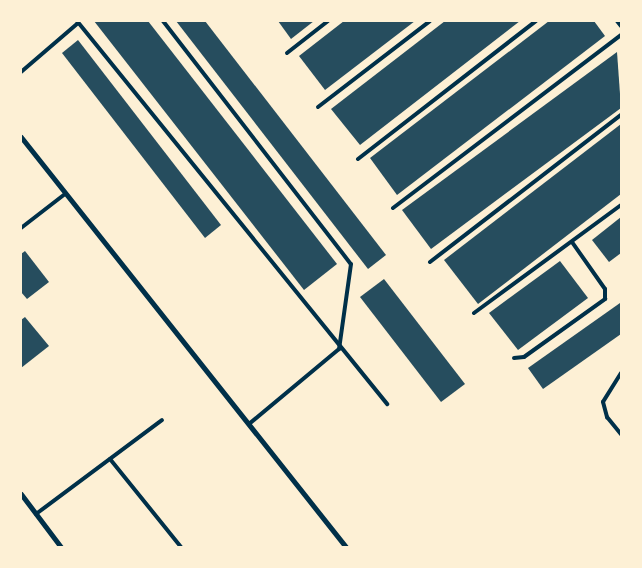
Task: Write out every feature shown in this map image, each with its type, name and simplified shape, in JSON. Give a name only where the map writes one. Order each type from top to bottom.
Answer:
[{"type":"street","points":[[21,137],[346,547]]},
{"type":"street","points":[[21,494],[61,547]]},
{"type":"lane","points":[[163,21],[351,264],[339,349],[249,424]]},
{"type":"lane","points":[[287,52],[328,21]]},
{"type":"lane","points":[[318,107],[430,21]]},
{"type":"lane","points":[[358,159],[536,21]]},
{"type":"lane","points":[[617,21],[621,26]]},
{"type":"lane","points":[[21,72],[77,23],[339,349],[387,404]]},
{"type":"lane","points":[[393,208],[621,34]]},
{"type":"lane","points":[[430,262],[621,115]]},
{"type":"lane","points":[[21,228],[65,194]]},
{"type":"lane","points":[[474,313],[621,205]]},
{"type":"lane","points":[[514,358],[524,357],[605,299],[605,289],[572,242]]},
{"type":"lane","points":[[621,373],[603,402],[607,417],[621,434]]},
{"type":"lane","points":[[36,514],[162,420]]},
{"type":"lane","points":[[110,459],[181,547]]},
{"type":"building","points":[[94,21],[148,21],[337,264],[304,290]]},
{"type":"building","points":[[176,21],[205,21],[386,255],[368,269]]},
{"type":"building","points":[[278,21],[314,21],[291,39]]},
{"type":"building","points":[[344,21],[415,21],[325,90],[299,56]]},
{"type":"building","points":[[445,21],[520,21],[360,145],[331,109]]},
{"type":"building","points":[[549,21],[594,21],[605,36],[397,195],[370,158]]},
{"type":"building","points":[[78,40],[221,225],[205,238],[62,53]]},
{"type":"building","points":[[617,52],[621,108],[431,249],[402,210]]},
{"type":"building","points":[[621,124],[621,194],[478,304],[444,260]]},
{"type":"building","points":[[621,217],[621,253],[609,262],[592,240]]},
{"type":"building","points":[[25,251],[49,282],[27,299],[21,292],[21,254]]},
{"type":"building","points":[[560,261],[588,298],[518,350],[489,313]]},
{"type":"building","points":[[384,279],[465,384],[441,402],[360,297]]},
{"type":"building","points":[[620,303],[621,334],[543,389],[528,368]]},
{"type":"building","points":[[25,317],[49,346],[21,368],[21,320]]}]
